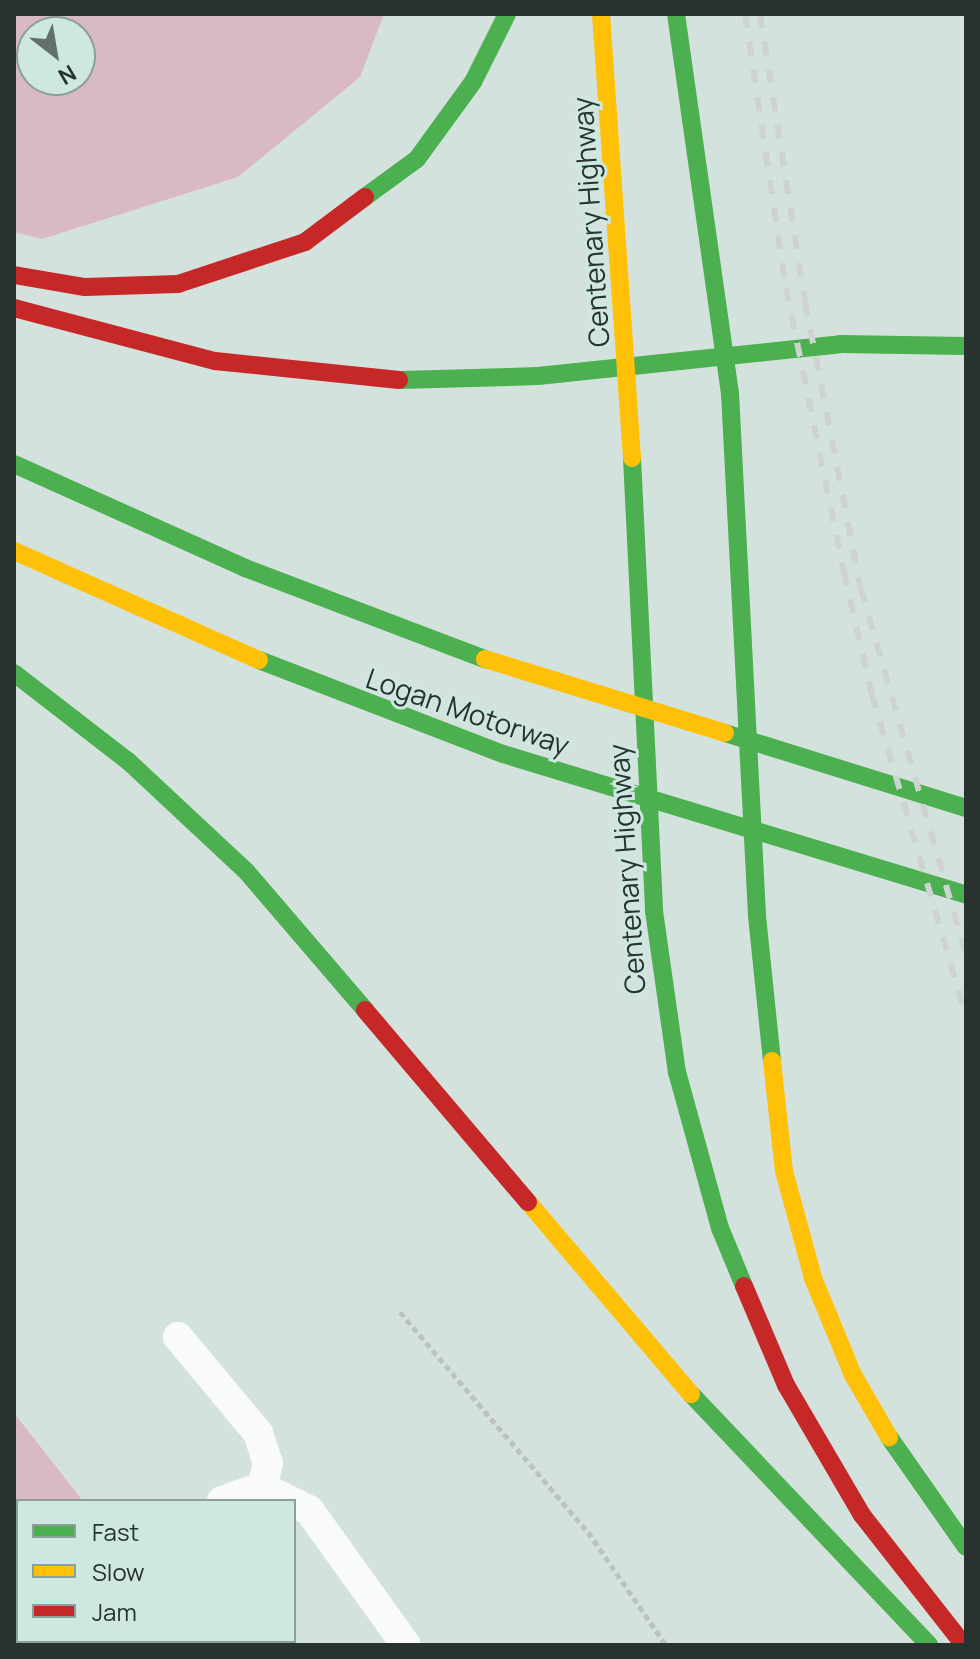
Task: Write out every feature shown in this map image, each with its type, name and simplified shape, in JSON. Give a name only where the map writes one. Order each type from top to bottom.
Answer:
[{"type":"highway","points":[[14,275],[85,287],[178,284],[305,242],[417,159],[473,82],[507,14]]},
{"type":"highway","name":"Centenary Highway","points":[[601,14],[623,279],[654,911],[696,1153],[755,1319],[862,1515],[964,1645]]},
{"type":"highway","points":[[676,14],[719,298],[730,393],[757,916],[773,1108],[813,1278],[880,1426],[966,1547]]},
{"type":"highway","points":[[14,308],[215,361],[403,380],[538,376],[840,344],[966,346]]},
{"type":"highway","name":"Logan Motorway","points":[[14,464],[245,568],[437,644],[802,763],[966,808]]},
{"type":"highway","name":"Logan Motorway","points":[[14,551],[244,658],[387,713],[966,895]]},
{"type":"highway","points":[[14,673],[128,761],[246,871],[692,1395],[929,1645]]},
{"type":"street","points":[[178,1337],[258,1433],[268,1463],[262,1487]]},
{"type":"street","points":[[228,1499],[262,1487],[287,1499]]},
{"type":"street","points":[[296,1504],[309,1510],[406,1645]]},
{"type":"path","points":[[400,1312],[588,1532],[666,1645]]},
{"type":"shaded area","points":[[14,14],[384,14],[360,77],[238,177],[42,239],[14,232]]},
{"type":"shaded area","points":[[14,1413],[81,1499],[16,1499],[14,1583]]},
{"type":"railway","points":[[745,14],[786,288],[844,572],[872,695],[966,1016]]},
{"type":"railway","points":[[760,14],[805,302],[861,589],[966,954]]},
{"type":"traffic: fast","points":[[365,197],[417,159],[473,82],[507,14]]},
{"type":"traffic: fast","points":[[676,14],[730,393],[757,916],[772,1061]]},
{"type":"traffic: fast","points":[[399,380],[538,376],[840,344],[966,346]]},
{"type":"traffic: fast","points":[[632,458],[654,911],[677,1072],[720,1228],[744,1286]]},
{"type":"traffic: fast","points":[[14,464],[245,568],[485,659]]},
{"type":"traffic: fast","points":[[259,660],[503,754],[966,895]]},
{"type":"traffic: fast","points":[[14,673],[128,761],[246,871],[365,1010]]},
{"type":"traffic: fast","points":[[725,733],[966,808]]},
{"type":"traffic: fast","points":[[691,1394],[929,1645]]},
{"type":"traffic: fast","points":[[889,1437],[966,1547]]},
{"type":"traffic: slow","points":[[601,14],[632,458]]},
{"type":"traffic: slow","points":[[14,551],[259,660]]},
{"type":"traffic: slow","points":[[485,659],[725,733]]},
{"type":"traffic: slow","points":[[772,1061],[784,1171],[813,1278],[853,1375],[889,1437]]},
{"type":"traffic: slow","points":[[528,1202],[691,1394]]},
{"type":"traffic: jam","points":[[14,275],[85,287],[178,284],[305,242],[365,197]]},
{"type":"traffic: jam","points":[[14,308],[215,361],[399,380]]},
{"type":"traffic: jam","points":[[365,1010],[528,1202]]},
{"type":"traffic: jam","points":[[744,1286],[786,1385],[862,1515],[964,1645]]}]
